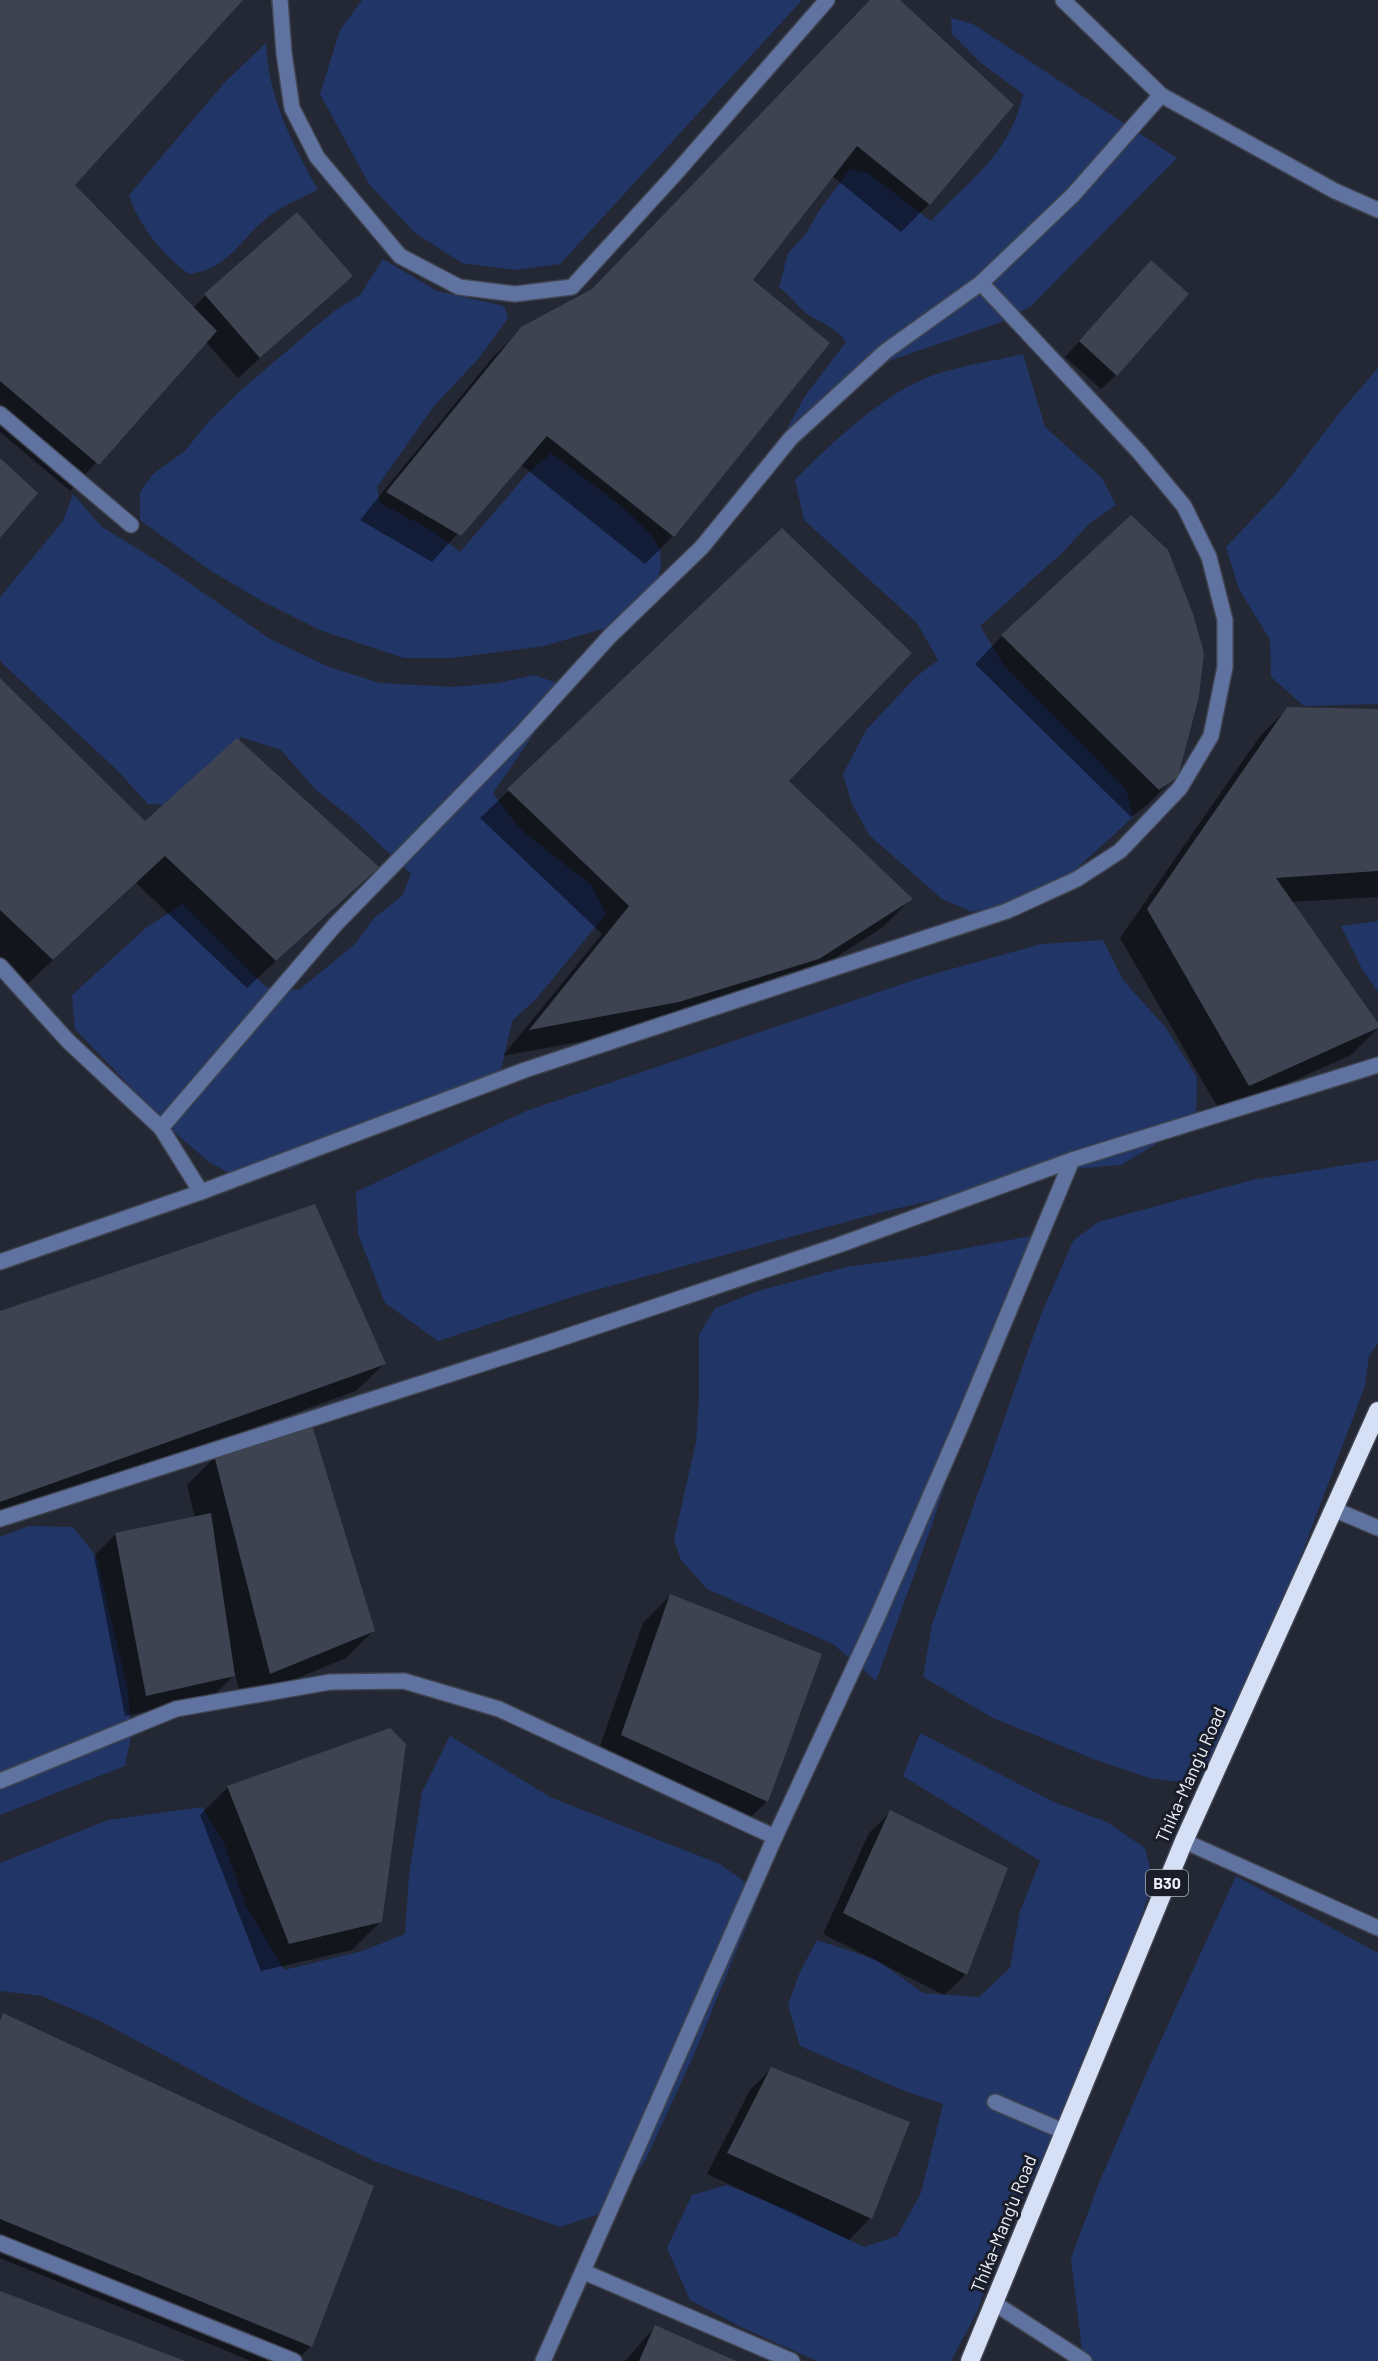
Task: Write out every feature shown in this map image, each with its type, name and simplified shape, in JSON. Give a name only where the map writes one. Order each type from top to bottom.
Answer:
[{"type":"highway","name":"Thika-Mang'u Road","points":[[970,2361],[1184,1840],[1378,1410]]},
{"type":"street","points":[[280,0],[284,53],[292,108],[317,157],[400,256],[459,287],[515,294],[572,287],[676,173],[827,0]]},
{"type":"street","points":[[1063,0],[1161,95],[1335,191],[1378,210]]},
{"type":"street","points":[[161,1128],[335,925],[520,734],[610,636],[702,547],[791,438],[886,351],[981,283],[1073,195],[1161,95]]},
{"type":"street","points":[[0,1262],[201,1192],[525,1070],[1007,911],[1077,879],[1120,851],[1180,788],[1211,736],[1226,667],[1225,620],[1209,557],[1184,506],[1139,452],[981,283]]},
{"type":"street","points":[[0,414],[131,525]]},
{"type":"street","points":[[0,966],[69,1041],[161,1128],[201,1192]]},
{"type":"street","points":[[0,1519],[617,1320],[839,1245],[1072,1160],[1378,1065]]},
{"type":"street","points":[[543,2361],[775,1837],[877,1618],[963,1421],[1072,1160]]},
{"type":"street","points":[[1334,1509],[1378,1528]]},
{"type":"street","points":[[0,1781],[176,1709],[330,1682],[404,1681],[499,1709],[775,1837]]},
{"type":"street","points":[[1184,1840],[1378,1928]]},
{"type":"street","points":[[995,2102],[1065,2132]]},
{"type":"street","points":[[0,2243],[294,2361]]},
{"type":"street","points":[[584,2272],[792,2361]]},
{"type":"street","points":[[994,2303],[1084,2361]]},
{"type":"shaded area","points":[[362,0],[802,0],[560,264],[515,270],[462,263],[415,233],[369,184],[320,94],[340,30]]},
{"type":"shaded area","points":[[951,18],[973,24],[1177,158],[1031,306],[999,323],[883,363],[768,464],[805,396],[846,342],[833,329],[807,314],[779,287],[788,253],[805,235],[819,211],[850,169],[868,173],[931,221],[999,150],[1017,115],[1023,94],[981,63],[952,34]]},
{"type":"shaded area","points":[[266,43],[276,101],[299,155],[318,190],[268,217],[222,262],[189,274],[153,239],[129,195],[226,81]]},
{"type":"shaded area","points":[[383,259],[437,291],[504,306],[508,318],[479,358],[434,406],[377,487],[380,503],[433,531],[460,552],[528,473],[551,453],[620,505],[652,536],[660,550],[661,568],[653,593],[616,625],[544,646],[451,658],[404,658],[322,631],[260,600],[208,569],[140,520],[140,492],[153,474],[185,451],[209,421],[240,391],[334,311],[360,295]]},
{"type":"shaded area","points":[[1023,354],[1045,427],[1102,478],[1116,505],[1090,523],[1060,555],[980,626],[1004,666],[1126,789],[1133,817],[1054,889],[1018,904],[972,912],[942,899],[870,836],[852,804],[843,774],[866,730],[916,677],[938,660],[917,623],[804,520],[795,480],[860,420],[897,393],[934,375],[956,368]]},
{"type":"shaded area","points":[[1378,368],[1378,704],[1304,706],[1271,677],[1270,640],[1239,589],[1226,547],[1282,488],[1340,412]]},
{"type":"shaded area","points":[[73,494],[102,527],[159,562],[270,639],[329,667],[380,683],[453,687],[498,683],[534,675],[563,685],[547,715],[493,793],[519,828],[591,885],[606,914],[536,999],[512,1021],[500,1074],[291,1169],[240,1179],[209,1162],[173,1131],[75,1029],[72,995],[147,927],[183,904],[266,987],[299,990],[355,944],[374,918],[402,896],[411,874],[354,820],[316,790],[281,750],[241,737],[212,769],[169,805],[148,804],[117,770],[3,664],[0,660],[0,597],[63,521]]},
{"type":"shaded area","points":[[1378,921],[1378,992],[1362,969],[1341,926]]},
{"type":"shaded area","points":[[1103,940],[1123,980],[1166,1028],[1197,1077],[1196,1120],[1121,1165],[1072,1169],[886,1211],[581,1294],[438,1341],[385,1303],[358,1234],[356,1192],[526,1111],[923,977],[1041,944]]},
{"type":"shaded area","points":[[1378,1160],[1378,1343],[1369,1356],[1365,1386],[1231,1742],[1193,1784],[1149,1778],[1096,1760],[993,1718],[923,1677],[932,1624],[1040,1317],[1073,1241],[1098,1222],[1252,1180]]},
{"type":"shaded area","points":[[1031,1236],[876,1681],[833,1644],[707,1589],[681,1560],[674,1539],[696,1442],[699,1335],[715,1308],[758,1291],[846,1267],[918,1257]]},
{"type":"shaded area","points":[[29,1526],[73,1527],[96,1556],[128,1690],[131,1737],[125,1766],[0,1815],[0,1537]]},
{"type":"shaded area","points":[[920,1733],[1056,1803],[1107,1822],[1145,1848],[1153,1882],[1133,1940],[1110,1991],[1052,2138],[998,2252],[977,2312],[951,2361],[817,2361],[743,2328],[690,2300],[667,2248],[692,2195],[727,2185],[788,2210],[864,2247],[897,2236],[921,2193],[943,2104],[907,2092],[800,2046],[788,2005],[800,1972],[817,1940],[877,1960],[923,1993],[979,1997],[1010,1968],[1020,1911],[1040,1861],[903,1776]]},
{"type":"shaded area","points":[[450,1736],[552,1798],[720,1864],[760,1893],[696,2050],[646,2159],[609,2211],[560,2227],[374,2161],[251,2102],[102,2022],[42,1996],[0,1991],[0,1863],[108,1820],[202,1807],[225,1845],[245,1904],[284,1970],[362,1951],[405,1934],[409,1875],[422,1792]]},
{"type":"shaded area","points":[[1236,1876],[1378,1953],[1378,2361],[1088,2361],[1082,2351],[1071,2258],[1099,2183],[1156,2051]]},
{"type":"building","points":[[0,0],[243,0],[75,185],[217,331],[99,465],[0,381]]},
{"type":"building","points":[[870,0],[900,0],[1014,105],[930,205],[857,146],[753,280],[830,343],[674,537],[547,436],[461,536],[386,492],[521,327],[592,289]]},
{"type":"building","points":[[297,212],[353,276],[260,358],[204,294]]},
{"type":"building","points":[[1151,260],[1189,294],[1117,376],[1079,341]]},
{"type":"building","points":[[0,458],[38,493],[0,538]]},
{"type":"building","points":[[1131,515],[1168,550],[1193,614],[1204,653],[1199,696],[1178,777],[1159,790],[1001,635]]},
{"type":"building","points":[[782,528],[912,653],[789,781],[913,899],[819,959],[679,1002],[529,1030],[629,906],[507,789]]},
{"type":"building","points":[[0,678],[145,821],[237,738],[379,867],[276,961],[165,856],[53,960],[0,910]]},
{"type":"building","points":[[1287,707],[1378,709],[1378,871],[1276,878],[1378,1023],[1378,1028],[1249,1086],[1147,909]]},
{"type":"building","points":[[315,1204],[386,1364],[0,1502],[0,1311]]},
{"type":"building","points":[[312,1425],[375,1631],[270,1674],[214,1455]]},
{"type":"building","points":[[211,1513],[235,1676],[146,1696],[115,1533]]},
{"type":"building","points":[[670,1594],[822,1654],[768,1802],[621,1735]]},
{"type":"building","points":[[390,1728],[406,1744],[382,1922],[289,1944],[227,1786]]},
{"type":"building","points":[[890,1810],[1008,1868],[967,1975],[843,1913]]},
{"type":"building","points":[[3,2013],[374,2186],[312,2347],[0,2219],[0,2020]]},
{"type":"building","points":[[771,2067],[910,2122],[872,2219],[727,2153]]},
{"type":"building","points":[[0,2291],[185,2361],[0,2361]]},
{"type":"building","points":[[655,2325],[736,2361],[639,2361]]}]
